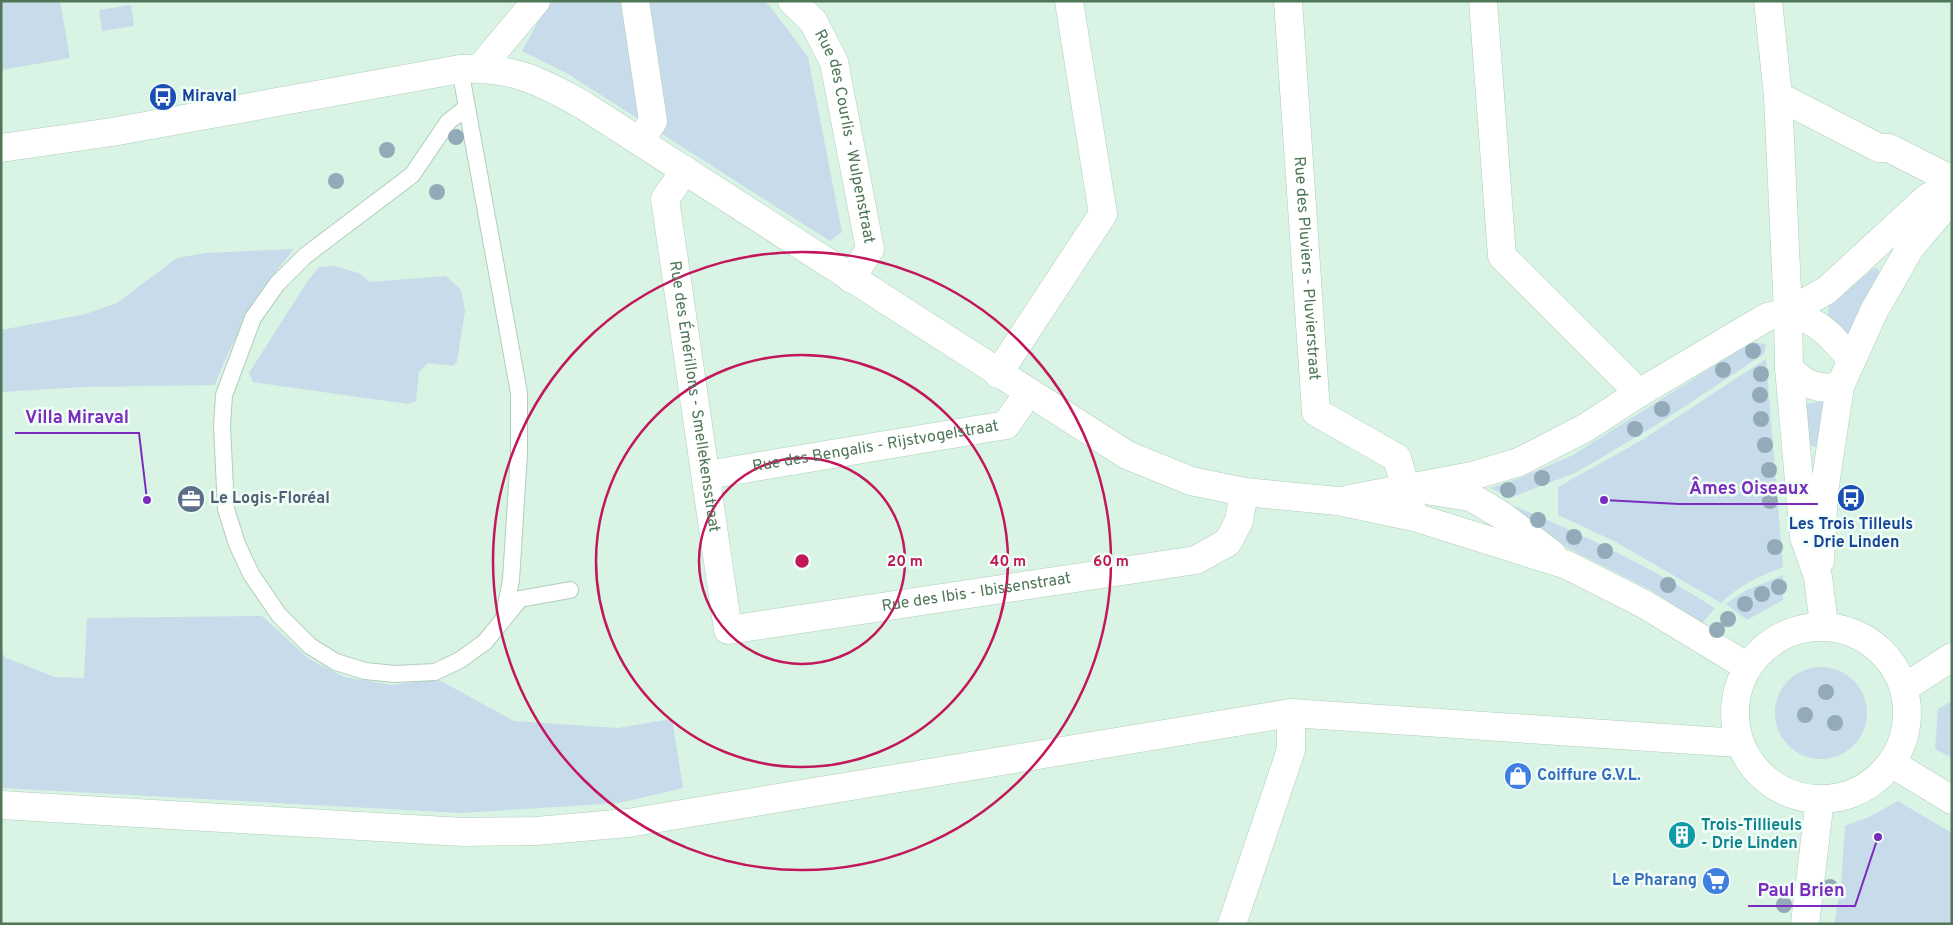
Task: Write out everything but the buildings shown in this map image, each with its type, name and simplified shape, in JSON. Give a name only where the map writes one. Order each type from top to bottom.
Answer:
[{"type":"street","points":[[471,68],[536,1]]},
{"type":"street","points":[[635,1],[653,121],[640,141]]},
{"type":"street","name":"Rue des Courlis - Wulpenstraat","points":[[792,1],[813,22],[834,62],[870,250],[851,279]]},
{"type":"street","points":[[998,374],[1103,214],[1069,1]]},
{"type":"street","name":"Rue des Pluviers - Pluvierstraat","points":[[1288,1],[1316,412],[1397,458],[1406,488]]},
{"type":"street","points":[[1483,1],[1502,256],[1639,393]]},
{"type":"street","points":[[1768,1],[1778,96],[1789,368],[1804,537],[1818,577]]},
{"type":"street","points":[[1,148],[112,132],[471,68],[506,70],[544,83],[640,141],[998,374],[1127,455],[1191,481],[1244,492],[1338,501],[1414,518],[1567,565],[1644,604],[1748,666]]},
{"type":"street","points":[[1778,96],[1879,148],[1889,148],[1950,184]]},
{"type":"street","name":"Rue des Émérillons - Smellekensstraat","points":[[684,170],[665,199],[707,475],[728,630]]},
{"type":"street","points":[[1338,501],[1472,476],[1519,462],[1585,428],[1639,393],[1767,317],[1788,312],[1827,290],[1927,198],[1950,184]]},
{"type":"street","points":[[1824,625],[1818,577],[1824,492],[1840,386],[1874,311],[1910,248],[1942,210],[1950,184]]},
{"type":"street","points":[[1788,312],[1810,319],[1830,335],[1851,359]]},
{"type":"street","points":[[1789,368],[1801,382],[1816,387],[1830,388],[1840,386]]},
{"type":"street","name":"Rue des Bengalis - Rijstvogelstraat","points":[[707,475],[1006,425],[1028,393]]},
{"type":"street","points":[[1406,488],[1414,518]]},
{"type":"street","points":[[1406,488],[1471,497],[1501,515],[1567,565]]},
{"type":"street","name":"Rue des Ibis - Ibissenstraat","points":[[728,630],[1196,560],[1228,542],[1239,521],[1244,492]]},
{"type":"street","points":[[1824,625],[1864,638],[1891,662],[1904,688],[1906,727],[1891,763],[1877,779],[1854,793],[1820,800],[1786,792],[1767,780],[1752,765],[1739,743],[1735,720],[1737,692],[1748,666],[1770,643],[1799,629],[1824,625]]},
{"type":"street","points":[[1904,688],[1952,657]]},
{"type":"street","points":[[1,806],[463,832],[536,831],[628,823],[1291,713],[1739,743]]},
{"type":"street","points":[[1232,924],[1290,750],[1291,713]]},
{"type":"street","points":[[1891,763],[1952,800]]},
{"type":"street","points":[[1806,924],[1820,800]]},
{"type":"lane","points":[[471,68],[467,108],[519,393],[519,453],[511,580],[504,618]]},
{"type":"lane","points":[[467,108],[448,122],[412,175],[306,256],[277,284],[253,318],[224,395],[222,467],[226,509],[237,544],[250,574],[279,615],[310,646],[336,662],[365,671],[395,674],[435,672],[460,660],[485,642],[520,598],[570,590]]},
{"type":"shaded area","points":[[1,1],[1952,1],[1952,924],[1,924]]},
{"type":"shaded area","points":[[1,1],[60,1],[70,58],[1,70]]},
{"type":"shaded area","points":[[553,1],[763,1],[769,5],[808,57],[842,232],[830,241],[568,74],[522,51],[547,5]]},
{"type":"shaded area","points":[[131,5],[134,26],[102,31],[99,10]]},
{"type":"shaded area","points":[[294,249],[248,314],[230,348],[215,385],[82,387],[1,392],[1,330],[86,314],[117,303],[177,258],[206,253]]},
{"type":"shaded area","points":[[334,266],[359,273],[370,282],[446,276],[461,290],[465,311],[457,361],[454,366],[428,363],[419,372],[416,401],[408,404],[253,382],[249,373],[307,282],[319,267]]},
{"type":"shaded area","points":[[1874,268],[1878,269],[1881,275],[1848,343],[1828,315],[1829,306]]},
{"type":"shaded area","points":[[1752,342],[1766,344],[1764,354],[1658,424],[1575,473],[1512,497],[1490,488],[1520,478],[1573,455]]},
{"type":"shaded area","points":[[1766,359],[1783,567],[1750,582],[1735,591],[1721,603],[1616,542],[1558,515],[1558,487],[1642,440]]},
{"type":"shaded area","points":[[1826,401],[1817,447],[1814,447],[1809,444],[1805,404]]},
{"type":"shaded area","points":[[1494,498],[1608,548],[1662,576],[1715,608],[1702,623],[1649,589],[1536,532]]},
{"type":"shaded area","points":[[1783,575],[1783,600],[1747,620],[1726,604],[1745,591]]},
{"type":"shaded area","points":[[262,616],[309,659],[345,677],[392,685],[437,679],[514,721],[618,728],[672,719],[683,788],[619,803],[461,813],[1,788],[1,652],[6,658],[55,677],[84,678],[87,618]]},
{"type":"shaded area","points":[[1821,667],[1839,670],[1854,680],[1864,695],[1867,713],[1864,731],[1854,746],[1839,756],[1821,759],[1803,756],[1788,746],[1778,731],[1775,713],[1778,695],[1788,680],[1803,670]]},
{"type":"shaded area","points":[[1952,701],[1952,758],[1935,749],[1938,709]]},
{"type":"shaded area","points":[[1898,801],[1952,833],[1952,924],[1834,924],[1841,885],[1845,826],[1869,817]]},
{"type":"place","name":"Miraval","points":[[163,97]]},
{"type":"place","name":"Les Trois Tilleuls - Drie Linden","points":[[1851,498]]},
{"type":"place","name":"Le Logis-Floréal","points":[[191,499]]},
{"type":"place","name":"Villa Miraval","points":[[147,500]]},
{"type":"place","name":"Âmes Oiseaux","points":[[1604,500]]},
{"type":"place","name":"Coiffure G.V.L.","points":[[1518,776]]},
{"type":"place","name":"Trois-Tillieuls - Drie Linden","points":[[1682,835]]},
{"type":"place","name":"Paul Brien","points":[[1878,837]]},
{"type":"place","name":"Le Pharang","points":[[1716,881]]}]
